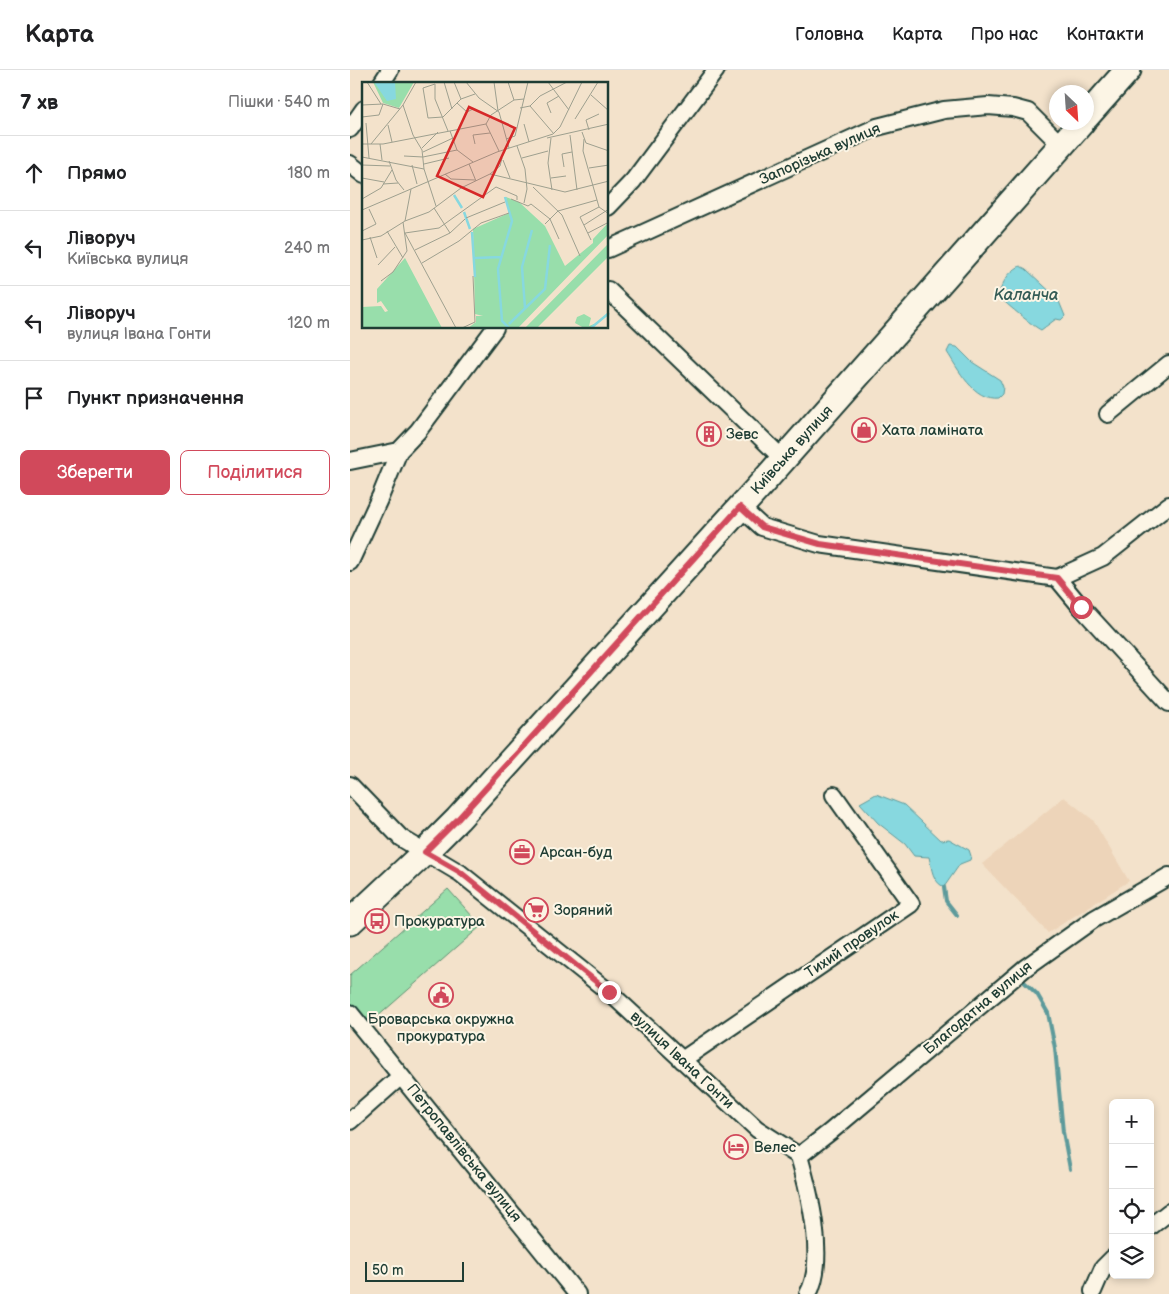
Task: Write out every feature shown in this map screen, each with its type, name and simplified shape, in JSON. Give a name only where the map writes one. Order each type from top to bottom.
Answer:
[{"type":"main road","points":[[1094,108],[1128,70]]},
{"type":"main road","name":"Київська вулиця","points":[[350,922],[458,819],[783,459],[1075,130]]},
{"type":"street","points":[[382,82],[390,70]]},
{"type":"street","points":[[609,206],[633,181],[716,70]]},
{"type":"street","name":"Запорізька вулиця","points":[[609,249],[877,127],[944,110],[988,106],[1013,108],[1028,112],[1061,145]]},
{"type":"street","points":[[350,129],[362,112]]},
{"type":"street","points":[[350,164],[362,173]]},
{"type":"street","points":[[609,291],[783,459]]},
{"type":"street","points":[[350,562],[399,451],[418,431],[494,329]]},
{"type":"street","points":[[1108,414],[1169,364]]},
{"type":"street","points":[[350,461],[399,451]]},
{"type":"street","points":[[740,507],[762,527],[820,544],[1057,578],[1103,557],[1169,505]]},
{"type":"street","points":[[1057,578],[1169,703]]},
{"type":"street","name":"вулиця Івана Гонти","points":[[350,785],[401,838],[460,872],[609,992],[757,1129],[799,1156]]},
{"type":"street","name":"Тихий провулок","points":[[682,1060],[911,904],[834,795]]},
{"type":"street","name":"Благодатна вулиця","points":[[799,1156],[838,1126],[1025,968],[1094,919],[1169,876]]},
{"type":"street","name":"Петропавлівська вулиця","points":[[350,1013],[577,1294]]},
{"type":"street","points":[[350,1121],[401,1076]]},
{"type":"street","points":[[799,1156],[807,1185],[817,1258],[808,1294]]},
{"type":"street","points":[[1154,1224],[1169,1212]]},
{"type":"street","points":[[1092,1291],[1103,1268],[1109,1262]]},
{"type":"shaded area","points":[[1064,797],[1093,820],[1129,881],[1048,933],[982,864]]},
{"type":"green space","points":[[448,889],[481,926],[368,1025],[350,1004],[350,975]]},
{"type":"water","name":"Каланча","points":[[1020,266],[1026,269],[1058,299],[1065,316],[1061,320],[1056,319],[1041,330],[998,295],[1006,278]]},
{"type":"water","points":[[950,346],[957,347],[972,362],[1000,380],[1003,387],[1002,394],[998,398],[989,398],[974,389],[947,352]]},
{"type":"water","points":[[876,794],[904,805],[941,840],[949,839],[969,850],[970,860],[960,864],[944,887],[935,878],[929,857],[914,856],[905,844],[878,823],[860,803]]},
{"type":"waterway","points":[[944,887],[946,901],[957,915]]},
{"type":"waterway","points":[[1020,978],[1037,994],[1048,1013],[1055,1048],[1063,1132],[1070,1169]]},
{"type":"place","name":"Хата ламіната","points":[[864,430]]},
{"type":"place","name":"Зевс","points":[[709,434]]},
{"type":"place","name":"Арсан-буд","points":[[522,852]]},
{"type":"place","name":"Зоряний","points":[[536,910]]},
{"type":"place","name":"Прокуратура","points":[[377,921]]},
{"type":"place","name":"Броварська окружна прокуратура","points":[[441,995]]},
{"type":"place","name":"Велес","points":[[736,1147]]},
{"type":"route","points":[[609,992],[460,872],[425,852],[458,819],[740,507],[762,527],[820,544],[1057,578],[1081,607]]}]
